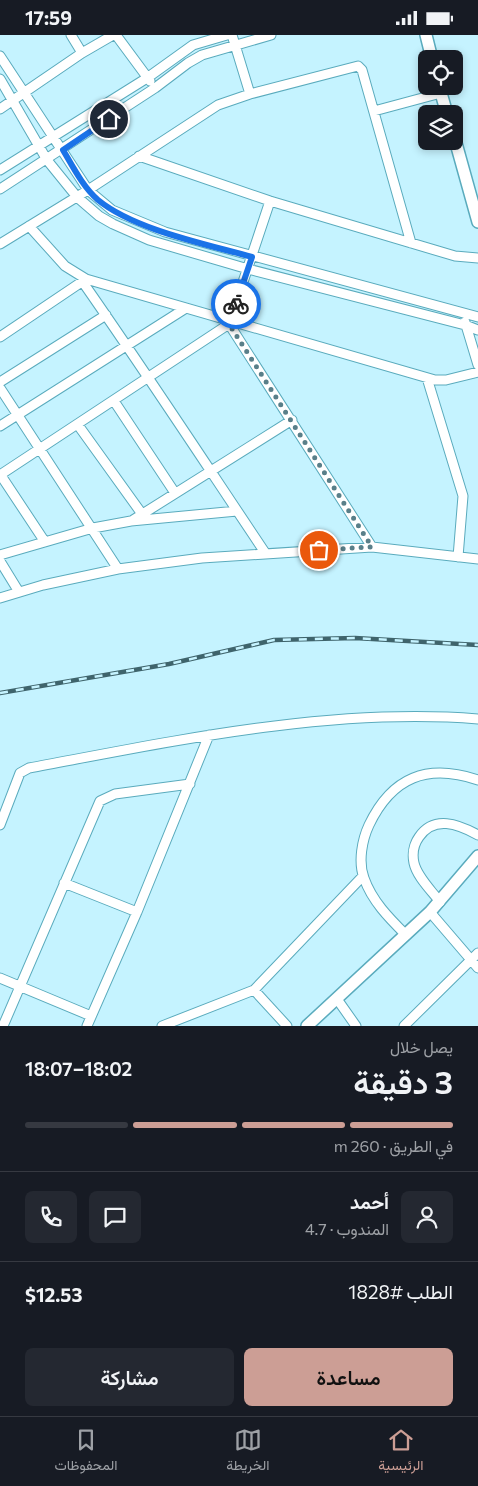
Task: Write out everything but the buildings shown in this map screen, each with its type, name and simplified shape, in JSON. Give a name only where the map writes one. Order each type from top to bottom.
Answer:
[{"type":"main road","points":[[426,35],[430,50]]},
{"type":"main road","points":[[459,150],[475,194],[478,222]]},
{"type":"main road","points":[[308,1026],[440,902],[478,856]]},
{"type":"street","points":[[71,35],[82,53]]},
{"type":"street","points":[[0,109],[82,53],[114,35],[155,88]]},
{"type":"street","points":[[0,170],[147,78],[193,45],[227,35]]},
{"type":"street","points":[[232,35],[250,94]]},
{"type":"street","points":[[0,189],[63,150],[195,59],[271,35]]},
{"type":"street","points":[[0,56],[88,190],[112,210],[165,232],[252,257],[462,311],[478,317]]},
{"type":"street","points":[[0,244],[88,190],[209,110],[250,94],[358,66],[362,70],[411,243]]},
{"type":"street","points":[[0,79],[38,147],[76,197],[99,216],[127,231],[248,269],[465,325],[478,330]]},
{"type":"street","points":[[374,111],[424,95]]},
{"type":"street","points":[[140,156],[270,201],[455,256],[478,258]]},
{"type":"street","points":[[45,542],[0,474],[150,378],[230,322],[270,201]]},
{"type":"street","points":[[29,226],[65,266],[84,280],[441,381],[478,372]]},
{"type":"street","points":[[84,280],[150,378],[209,472],[266,554]]},
{"type":"street","points":[[0,337],[84,280]]},
{"type":"street","points":[[0,426],[186,308]]},
{"type":"street","points":[[462,311],[478,365]]},
{"type":"street","points":[[0,382],[106,315]]},
{"type":"street","points":[[230,322],[372,547]]},
{"type":"street","points":[[427,377],[463,496],[458,557]]},
{"type":"street","points":[[0,388],[118,569]]},
{"type":"street","points":[[114,401],[175,493]]},
{"type":"street","points":[[131,521],[292,420]]},
{"type":"street","points":[[78,425],[142,514]]},
{"type":"street","points":[[0,555],[92,528],[131,521],[237,511]]},
{"type":"street","points":[[0,598],[118,569],[202,558],[372,547],[478,559]]},
{"type":"street","points":[[0,561],[19,592]]},
{"type":"street","points":[[0,825],[20,773],[29,768],[209,735],[405,715],[478,719]]},
{"type":"street","points":[[87,1026],[137,912],[209,735]]},
{"type":"street","points":[[406,935],[383,912],[363,876],[361,854],[366,832],[377,809],[390,792],[417,776],[436,772],[454,773],[478,780]]},
{"type":"street","points":[[3,1026],[100,801],[115,794],[190,784]]},
{"type":"street","points":[[440,902],[414,865],[416,841],[430,825],[440,823],[467,829],[478,835]]},
{"type":"street","points":[[162,1026],[184,1022],[254,990],[363,876]]},
{"type":"street","points":[[64,883],[137,912]]},
{"type":"street","points":[[430,912],[478,968]]},
{"type":"street","points":[[404,1026],[478,953]]},
{"type":"street","points":[[0,978],[91,1016]]},
{"type":"street","points":[[254,990],[288,1026]]},
{"type":"street","points":[[337,999],[356,1026]]},
{"type":"railway","points":[[0,693],[169,664],[274,640],[355,638],[478,645]]},
{"type":"way so far","points":[[236,304],[229,324],[372,547],[319,550]]},
{"type":"route","points":[[109,119],[63,150],[88,190],[112,210],[134,220],[165,232],[252,257],[236,304]]}]
